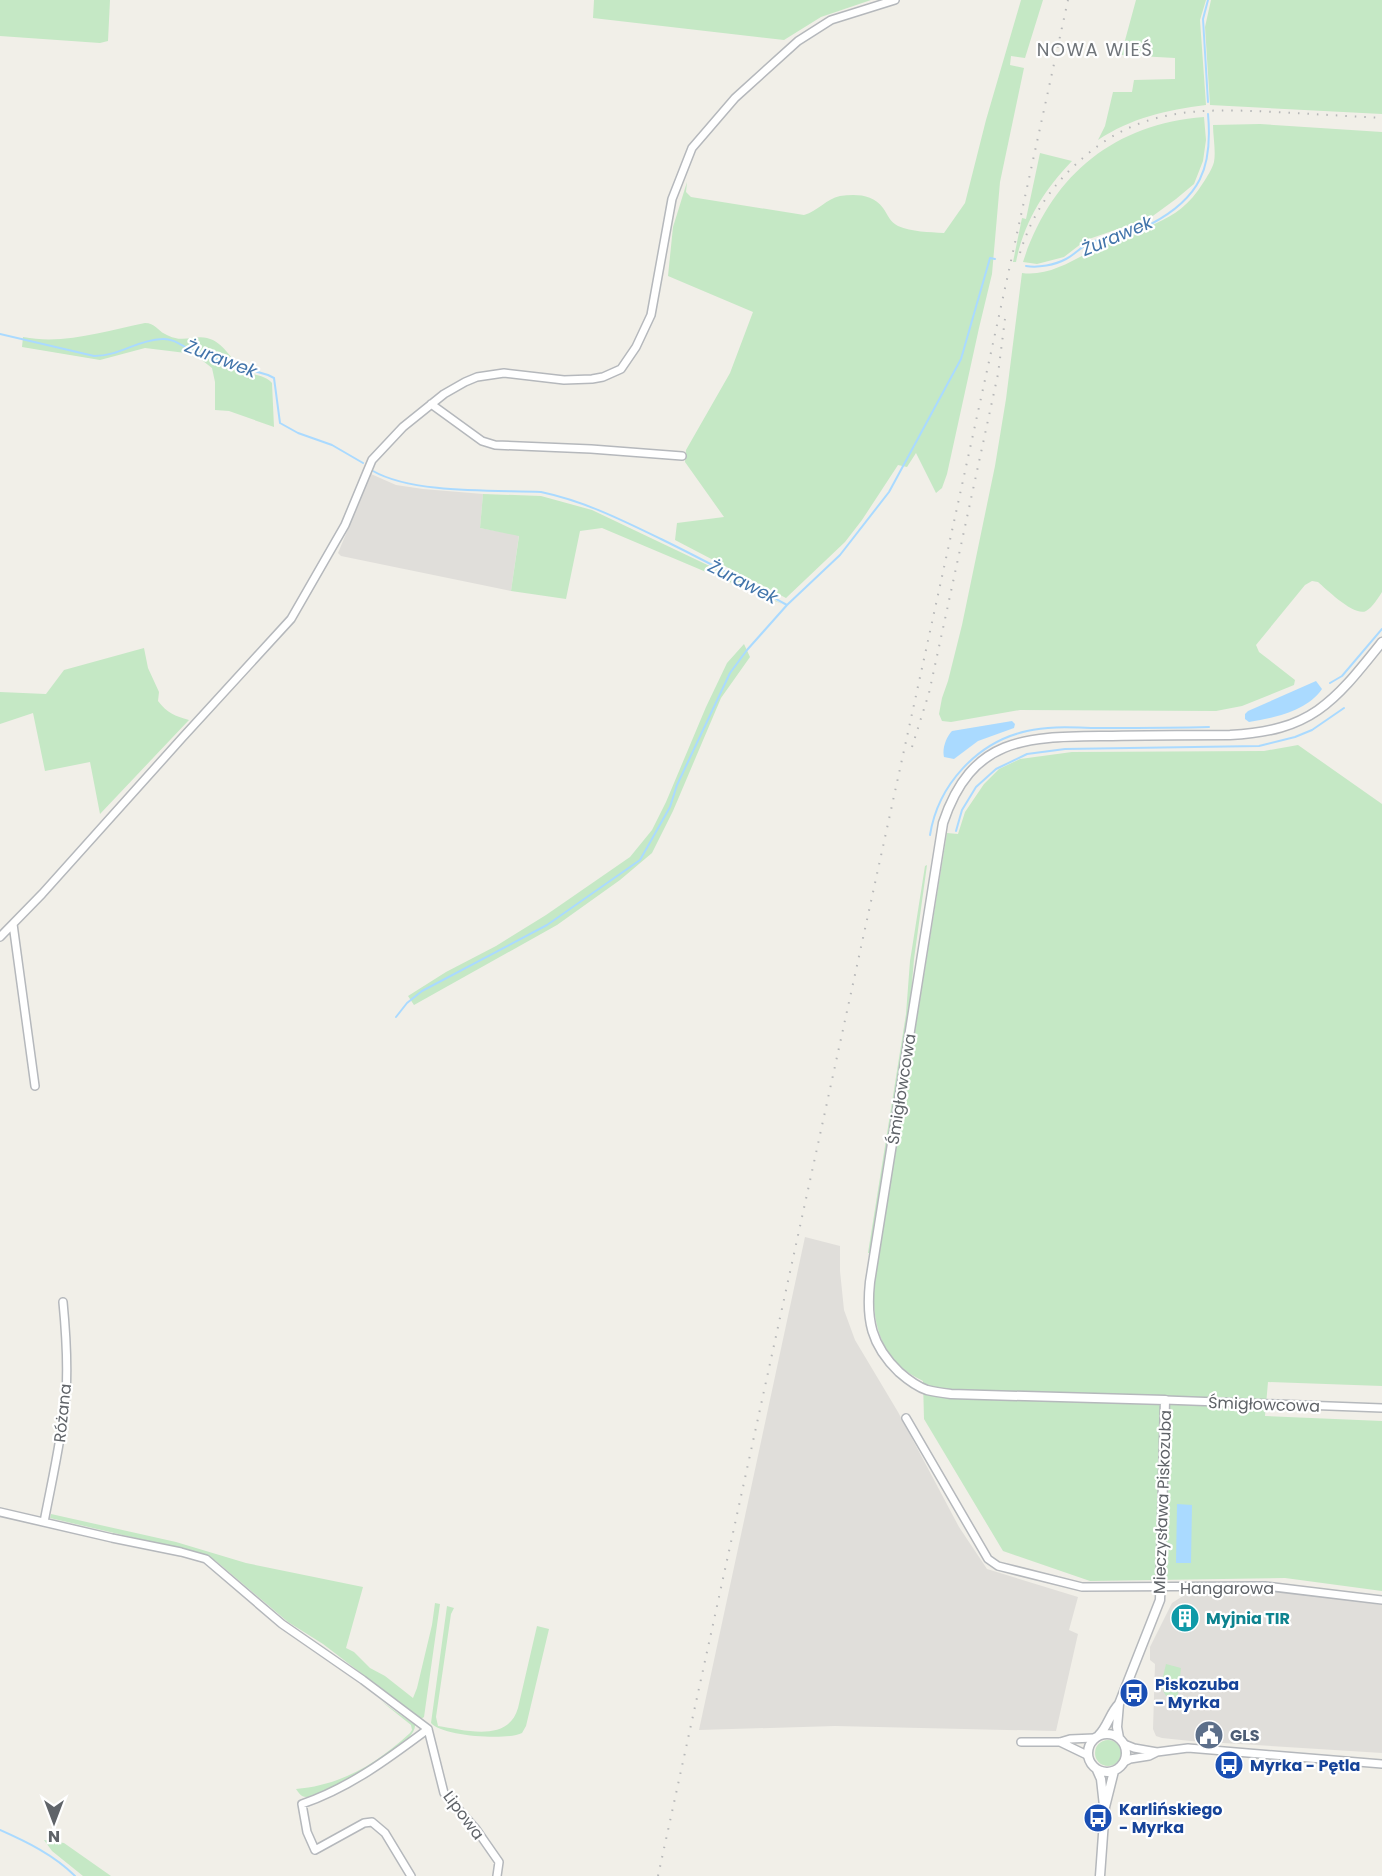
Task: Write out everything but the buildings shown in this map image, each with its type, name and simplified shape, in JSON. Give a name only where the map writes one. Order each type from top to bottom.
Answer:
[{"type":"street","points":[[0,937],[291,619],[345,525],[372,460],[403,427],[431,404],[465,382],[489,374],[519,373],[564,380],[592,379],[621,369],[636,347],[651,315],[672,199],[692,148],[735,98],[798,41],[831,20],[895,0]]},
{"type":"street","points":[[431,404],[482,441],[495,445],[591,448],[682,456]]},
{"type":"street","name":"Śmigłowcowa","points":[[1382,642],[1345,688],[1328,703],[1291,725],[1256,733],[1230,735],[1054,736],[1018,742],[1000,749],[983,759],[964,779],[953,794],[943,823],[870,1282],[868,1316],[875,1339],[888,1362],[904,1377],[925,1390],[951,1394],[1382,1408]]},
{"type":"street","points":[[13,924],[35,1086]]},
{"type":"street","name":"Różana","points":[[44,1522],[61,1434],[66,1393],[67,1354],[63,1302]]},
{"type":"street","name":"Mieczysława Piskozuba","points":[[1096,1737],[1106,1726],[1119,1704],[1158,1606],[1161,1587],[1166,1400]]},
{"type":"street","name":"Hangarowa","points":[[906,1418],[992,1563],[1082,1587],[1265,1586],[1382,1599]]},
{"type":"street","points":[[0,1512],[206,1559],[282,1623],[428,1729],[376,1768],[327,1795],[302,1804],[307,1832],[315,1850],[364,1823],[372,1822],[385,1833],[411,1876]]},
{"type":"street","name":"Mieczysława Piskozuba","points":[[1119,1704],[1117,1727],[1122,1741]]},
{"type":"street","name":"Lipowa","points":[[428,1729],[444,1792],[476,1829],[500,1862],[497,1876]]},
{"type":"street","points":[[1021,1742],[1060,1742],[1110,1734],[1134,1748],[1157,1752],[1188,1748],[1382,1764]]},
{"type":"street","points":[[1096,1737],[1088,1748],[1087,1755],[1091,1765],[1104,1772],[1114,1771]]},
{"type":"street","points":[[1122,1741],[1126,1753],[1124,1762]]},
{"type":"street","points":[[1060,1742],[1087,1755]]},
{"type":"street","points":[[1100,1876],[1105,1807],[1114,1771],[1124,1762],[1157,1752]]},
{"type":"street","points":[[1097,1770],[1101,1779],[1105,1807]]},
{"type":"shaded area","points":[[371,474],[396,485],[483,494],[480,528],[519,535],[511,591],[341,556],[338,553]]},
{"type":"shaded area","points":[[805,1237],[840,1246],[844,1310],[855,1340],[898,1412],[959,1527],[987,1569],[1078,1597],[1069,1630],[1078,1634],[1056,1731],[835,1726],[699,1730]]},
{"type":"shaded area","points":[[1189,1592],[1288,1592],[1382,1605],[1382,1753],[1191,1741],[1156,1736],[1153,1729],[1155,1664],[1150,1660],[1150,1647],[1172,1603]]},
{"type":"green space","points":[[0,0],[110,0],[108,41],[100,43],[0,36]]},
{"type":"green space","points":[[594,0],[871,0],[821,17],[784,40],[593,18]]},
{"type":"green space","points":[[1021,0],[1043,0],[1025,58],[1011,56],[1010,65],[1024,68],[1000,182],[992,274],[942,488],[936,493],[916,453],[907,467],[898,465],[845,542],[786,598],[675,540],[677,523],[724,517],[685,462],[686,450],[730,373],[753,312],[668,276],[673,227],[687,182],[686,192],[691,197],[804,215],[840,196],[864,196],[879,203],[898,226],[915,231],[944,233],[965,203],[986,120]]},
{"type":"green space","points":[[1136,0],[1206,0],[1200,20],[1206,105],[1149,116],[1110,132],[1098,140],[1105,126],[1113,92],[1132,92],[1134,80],[1175,79],[1175,58],[1121,55]]},
{"type":"green space","points":[[1211,0],[1382,0],[1382,114],[1210,105],[1205,27]]},
{"type":"green space","points":[[1204,117],[1206,140],[1203,161],[1194,184],[1176,199],[1150,218],[1086,240],[1064,257],[1037,264],[1023,262],[1035,231],[1050,204],[1069,180],[1090,160],[1114,143],[1141,131],[1171,122]]},
{"type":"green space","points":[[1260,124],[1382,132],[1382,592],[1371,607],[1361,612],[1348,607],[1318,582],[1312,581],[1305,585],[1256,645],[1259,652],[1295,680],[1294,685],[1242,706],[1216,711],[1020,710],[951,722],[942,721],[939,714],[942,698],[962,625],[995,466],[1022,273],[1032,274],[1052,270],[1169,217],[1193,197],[1211,170],[1215,158],[1213,125]]},
{"type":"green space","points":[[1040,153],[1072,161],[1036,207],[1024,233],[1016,262],[1013,262],[1022,218],[1026,219]]},
{"type":"green space","points":[[145,323],[151,324],[171,337],[182,339],[202,337],[213,340],[242,369],[269,380],[272,383],[274,427],[229,411],[215,410],[215,382],[212,368],[194,354],[145,348],[100,360],[22,347],[23,337],[69,338]]},
{"type":"green space","points":[[483,494],[541,496],[592,510],[718,570],[782,604],[602,528],[580,531],[566,599],[511,591],[519,536],[480,528]]},
{"type":"green space","points":[[744,644],[750,657],[721,698],[673,811],[652,853],[620,880],[557,925],[414,1005],[408,996],[546,915],[630,857],[652,830],[727,663]]},
{"type":"green space","points":[[144,648],[148,668],[159,692],[158,701],[172,714],[189,720],[100,814],[90,762],[45,771],[33,713],[0,724],[0,692],[46,694],[64,670]]},
{"type":"green space","points":[[1298,745],[1382,804],[1382,1386],[1268,1382],[1265,1416],[1382,1421],[1382,1591],[1285,1578],[1090,1581],[1003,1551],[924,1419],[923,1381],[908,1373],[888,1351],[881,1338],[874,1309],[875,1277],[947,833],[958,834],[965,812],[984,784],[999,769],[1020,759],[1072,752],[1264,751]]},
{"type":"green space","points":[[927,865],[910,1007],[870,1253],[868,1253],[906,1014],[910,961]]},
{"type":"green space","points":[[51,1514],[176,1542],[246,1563],[363,1587],[346,1648],[413,1698],[432,1625],[435,1603],[440,1604],[424,1717],[421,1719],[323,1644],[288,1622],[216,1561],[157,1543],[50,1518]]},
{"type":"green space","points":[[447,1606],[454,1608],[451,1614],[436,1717],[438,1726],[484,1732],[505,1726],[513,1719],[518,1708],[537,1626],[549,1629],[526,1726],[522,1733],[503,1737],[475,1736],[447,1731],[431,1723]]},
{"type":"green space","points":[[1166,1664],[1181,1668],[1177,1703],[1166,1696],[1162,1687]]},
{"type":"green space","points":[[381,1701],[415,1725],[412,1734],[387,1757],[350,1780],[317,1795],[301,1796],[296,1789],[328,1783],[358,1771],[410,1733],[411,1725]]},
{"type":"green space","points":[[1108,1740],[1117,1744],[1121,1753],[1117,1762],[1108,1766],[1099,1762],[1095,1753],[1099,1744]]},
{"type":"green space","points":[[44,1840],[64,1843],[111,1876],[83,1876],[52,1851]]},
{"type":"water","points":[[1316,681],[1322,689],[1316,697],[1299,708],[1279,716],[1249,722],[1245,719],[1248,711]]},
{"type":"water","points":[[1012,721],[1015,724],[1014,728],[978,741],[954,759],[944,757],[945,743],[952,731]]},
{"type":"water","points":[[1177,1504],[1192,1505],[1191,1563],[1176,1563]]},
{"type":"waterway","name":"Żurawek","points":[[1208,0],[1203,19],[1208,102]]},
{"type":"waterway","name":"Żurawek","points":[[1026,266],[1041,266],[1062,261],[1089,243],[1136,230],[1168,214],[1192,192],[1200,180],[1208,150],[1208,114]]},
{"type":"waterway","name":"Żurawek","points":[[373,471],[410,484],[478,491],[541,492],[572,500],[661,539],[787,605],[840,555],[889,492],[961,359],[990,258],[995,259]]},
{"type":"waterway","name":"Żurawek","points":[[0,334],[94,356],[112,353],[153,340],[171,340],[196,352],[274,378],[280,423],[298,433],[332,445],[363,463]]},
{"type":"waterway","points":[[396,1017],[407,1003],[422,991],[547,925],[640,860],[670,807],[677,785],[730,673],[787,605]]},
{"type":"waterway","points":[[1330,683],[1342,676],[1382,629]]},
{"type":"waterway","points":[[956,831],[962,810],[976,787],[996,769],[1027,754],[1065,749],[1259,746],[1312,730],[1344,708]]},
{"type":"waterway","points":[[930,835],[934,817],[942,799],[963,768],[992,745],[1009,737],[1036,729],[1056,727],[1209,727]]},
{"type":"waterway","points":[[0,1830],[49,1855],[75,1876]]},
{"type":"railway","points":[[658,1876],[1068,0]]},
{"type":"railway","points":[[1020,253],[1040,207],[1063,177],[1095,148],[1142,122],[1192,112],[1219,110],[1382,118]]},
{"type":"railway","points":[[912,747],[929,693],[998,374],[1005,319]]},
{"type":"place","name":"Myjnia TIR","points":[[1185,1618]]},
{"type":"place","name":"Piskozuba - Myrka","points":[[1134,1693]]},
{"type":"place","name":"GLS","points":[[1209,1735]]},
{"type":"place","name":"Myrka - Pętla","points":[[1229,1765]]},
{"type":"place","name":"Karlińskiego - Myrka","points":[[1098,1818]]},
{"type":"district","name":"NOWA WIEŚ","points":[[1095,50]]}]
